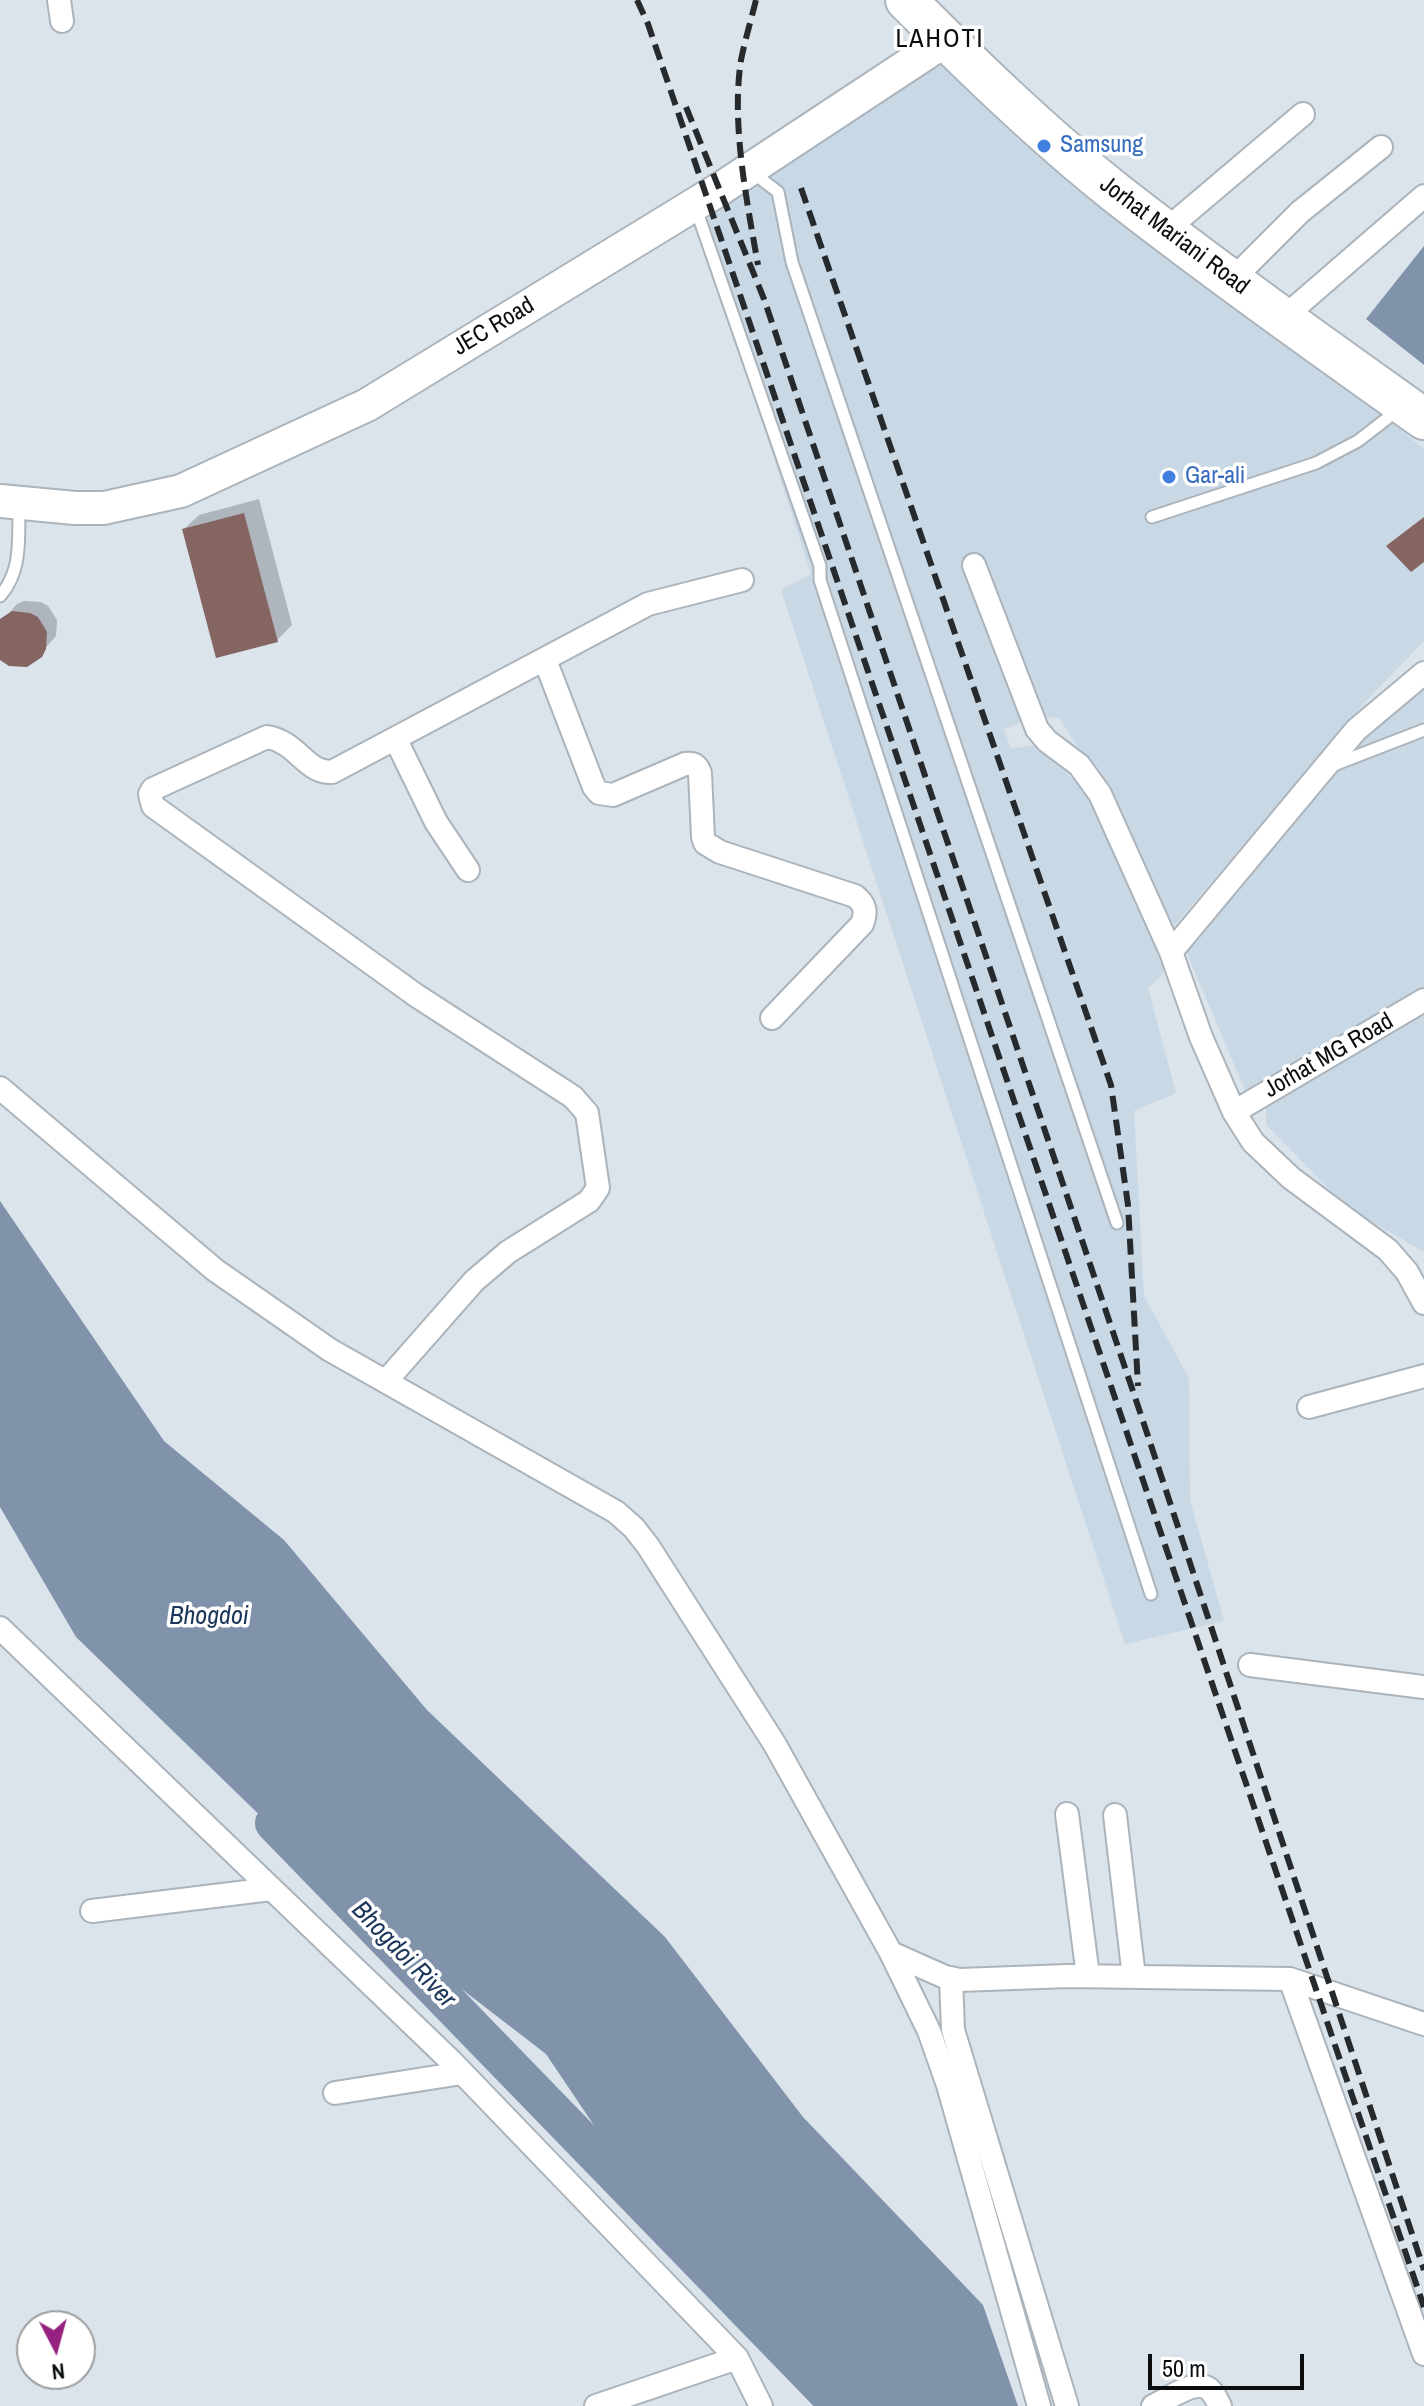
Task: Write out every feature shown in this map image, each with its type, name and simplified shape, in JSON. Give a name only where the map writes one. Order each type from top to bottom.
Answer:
[{"type":"highway","name":"Jorhat Mariani Road","points":[[906,0],[1045,132],[1114,191],[1414,412]]},
{"type":"street","name":"JEC Road","points":[[9,503],[104,508],[181,491],[367,405],[695,205],[946,40]]},
{"type":"street","points":[[1166,230],[1303,114]]},
{"type":"street","points":[[1232,280],[1300,212],[1381,147]]},
{"type":"street","points":[[1283,318],[1424,196]]},
{"type":"street","points":[[974,565],[1037,729],[1047,741],[1079,765],[1093,783],[1171,952],[1201,1037],[1234,1112],[1253,1142],[1273,1163],[1373,1236],[1416,1273],[1424,1303]]},
{"type":"street","points":[[386,1381],[474,1281],[508,1252],[589,1201],[595,1194],[598,1188],[587,1113],[573,1097],[329,935],[153,806],[150,794],[153,789],[267,737],[289,744],[316,770],[324,773],[343,769],[648,604],[742,580]]},
{"type":"street","points":[[545,660],[599,793],[613,795],[692,763],[698,766],[700,773],[705,843],[720,852],[855,896],[862,902],[865,916],[862,924],[772,1018]]},
{"type":"street","points":[[1171,952],[1356,730],[1424,673]]},
{"type":"street","points":[[396,740],[436,822],[468,870]]},
{"type":"street","name":"Jorhat MG Road","points":[[1234,1112],[1424,1000]]},
{"type":"street","points":[[0,1088],[215,1270],[330,1350],[616,1512],[634,1528],[774,1743],[891,1953],[939,2056],[1039,2406]]},
{"type":"street","points":[[1309,1407],[1424,1376]]},
{"type":"street","points":[[0,1628],[462,2073],[737,2358],[761,2406]]},
{"type":"street","points":[[1250,1665],[1424,1687]]},
{"type":"street","points":[[1067,1814],[1088,1976]]},
{"type":"street","points":[[1115,1815],[1134,1977]]},
{"type":"street","points":[[92,1911],[271,1889]]},
{"type":"street","points":[[891,1953],[951,1978],[973,1980],[1088,1976],[1290,1979],[1424,2024]]},
{"type":"street","points":[[951,1978],[953,2030],[1067,2406]]},
{"type":"street","points":[[1290,1979],[1424,2354]]},
{"type":"street","points":[[335,2093],[462,2073]]},
{"type":"street","points":[[596,2406],[737,2358]]},
{"type":"street","points":[[1153,2406],[1197,2386],[1212,2390],[1220,2406]]},
{"type":"lane","points":[[750,170],[778,192],[792,262],[1117,1223]]},
{"type":"lane","points":[[695,205],[820,566],[820,580],[1151,1594]]},
{"type":"lane","points":[[1152,517],[1316,463],[1414,412]]},
{"type":"lane","points":[[0,596],[13,578],[18,563],[9,503]]},
{"type":"lane","points":[[1324,769],[1424,730]]},
{"type":"shaded area","points":[[940,58],[1424,449],[1424,641],[1366,701],[1174,926],[1113,802],[1059,718],[1034,717],[1004,729],[1011,749],[1034,745],[1097,800],[1167,965],[1162,975],[1148,988],[1176,1093],[1134,1111],[1144,1296],[1189,1378],[1190,1500],[1224,1621],[1125,1644],[781,590],[811,574],[699,225],[752,184]]},
{"type":"shaded area","points":[[1424,667],[1424,993],[1247,1095],[1186,951]]},
{"type":"shaded area","points":[[1424,1012],[1424,1252],[1347,1207],[1266,1125],[1266,1102]]},
{"type":"water","points":[[1424,246],[1424,365],[1366,319]]},
{"type":"water","name":"Bhogdoi","points":[[0,1201],[164,1441],[284,1540],[427,1710],[665,1937],[803,2117],[983,2305],[1018,2406],[819,2406],[781,2347],[714,2255],[665,2199],[618,2161],[546,2054],[459,1987],[275,1830],[76,1637],[0,1507]]},
{"type":"building","points":[[244,513],[278,642],[216,658],[182,529]]},
{"type":"building","points":[[1424,517],[1424,562],[1411,572],[1386,546]]},
{"type":"building","points":[[12,611],[38,617],[47,632],[42,657],[27,667],[9,666],[0,660],[0,619]]},
{"type":"waterway","name":"Bhogdoi River","points":[[274,1823],[840,2406]]},
{"type":"railway","points":[[637,0],[648,24],[1424,2307]]},
{"type":"railway","points":[[756,0],[741,60],[738,110],[742,163],[758,265]]},
{"type":"railway","points":[[686,107],[764,299],[1141,1415],[1424,2270]]},
{"type":"railway","points":[[801,188],[1111,1085],[1128,1205],[1138,1386]]},
{"type":"place","name":"Samsung","points":[[1044,146]]},
{"type":"place","name":"Gar-ali","points":[[1169,477]]},
{"type":"district","name":"LAHOTI","points":[[940,40]]}]
